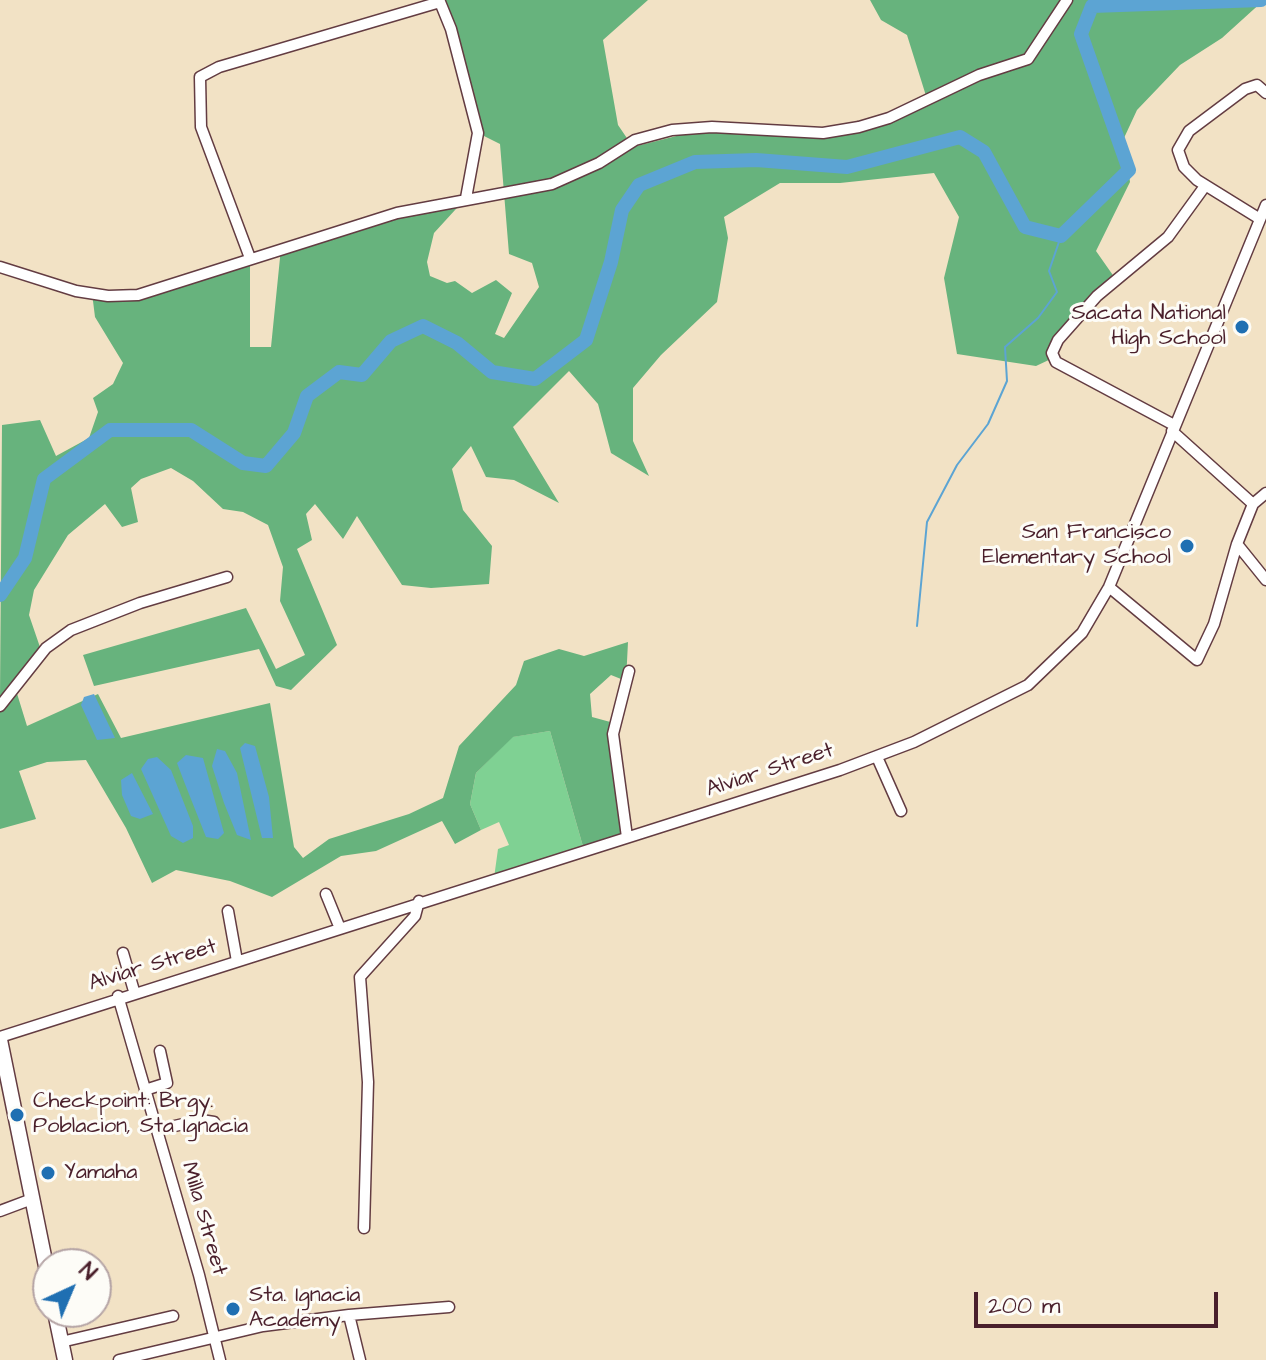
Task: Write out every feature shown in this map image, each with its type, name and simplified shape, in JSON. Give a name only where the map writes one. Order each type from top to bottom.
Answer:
[{"type":"highway","points":[[0,1038],[5,1084],[42,1248]]},
{"type":"highway","points":[[58,1328],[65,1360]]},
{"type":"street","points":[[0,267],[76,291],[108,296],[138,295],[397,213],[552,184],[599,163],[635,140],[672,130],[712,127],[823,133],[889,118],[979,75],[1028,59],[1067,0]]},
{"type":"street","points":[[250,258],[201,127],[200,77],[219,67],[440,1],[451,29],[478,133],[466,198]]},
{"type":"street","points":[[1261,224],[1205,186],[1181,162],[1178,150],[1181,140],[1245,89],[1257,85],[1266,93]]},
{"type":"street","points":[[1205,186],[1168,237],[1097,296],[1058,340],[1052,353],[1056,362],[1173,428],[1253,504]]},
{"type":"street","name":"Alviar Street","points":[[0,1038],[118,996],[877,757],[971,716],[1028,685],[1082,633],[1109,587],[1261,224],[1266,205]]},
{"type":"street","points":[[1109,587],[1197,660],[1214,624],[1237,544],[1253,504],[1266,493]]},
{"type":"street","points":[[1237,544],[1266,580]]},
{"type":"street","points":[[0,706],[46,648],[71,630],[140,603],[227,577]]},
{"type":"street","points":[[627,837],[613,734],[629,671]]},
{"type":"street","points":[[877,757],[901,811]]},
{"type":"street","points":[[326,894],[339,926]]},
{"type":"street","points":[[364,1228],[368,1082],[360,977],[415,916],[419,901]]},
{"type":"street","points":[[228,911],[237,961]]},
{"type":"street","points":[[123,953],[134,991]]},
{"type":"street","name":"Milla Street","points":[[118,996],[199,1275],[220,1360]]},
{"type":"street","points":[[145,1090],[167,1083],[160,1051]]},
{"type":"street","points":[[157,1130],[201,1120],[214,1122]]},
{"type":"street","points":[[0,1211],[32,1199]]},
{"type":"street","points":[[119,1360],[263,1326],[449,1307]]},
{"type":"street","points":[[349,1315],[360,1360]]},
{"type":"street","points":[[61,1342],[173,1316]]},
{"type":"green space","points":[[443,0],[648,0],[603,40],[618,125],[633,147],[712,127],[823,133],[889,118],[927,99],[907,35],[881,20],[870,0],[1264,0],[1222,38],[1180,65],[1137,110],[1124,138],[1130,182],[1096,251],[1117,281],[1059,339],[1053,358],[1036,366],[957,354],[944,278],[959,217],[934,173],[840,183],[780,183],[724,217],[728,238],[717,302],[661,355],[633,388],[633,441],[649,476],[611,453],[598,404],[569,371],[513,427],[559,503],[514,480],[486,477],[471,446],[452,469],[463,510],[492,546],[489,584],[431,588],[402,585],[357,516],[343,539],[315,504],[306,514],[312,540],[297,549],[337,645],[291,690],[276,686],[259,649],[94,686],[83,655],[246,608],[276,669],[305,655],[280,601],[283,567],[268,525],[243,512],[223,509],[193,481],[171,468],[141,479],[131,488],[138,522],[122,527],[105,504],[68,535],[34,590],[29,615],[42,653],[15,687],[27,726],[98,694],[121,738],[270,703],[294,847],[303,858],[329,839],[409,814],[443,798],[459,746],[516,685],[524,661],[559,649],[584,656],[628,642],[626,681],[611,675],[590,694],[592,717],[614,723],[627,837],[584,850],[550,731],[513,737],[476,773],[470,804],[481,830],[455,844],[442,821],[376,851],[341,856],[272,897],[230,881],[176,870],[152,883],[126,828],[86,760],[47,762],[19,771],[36,819],[0,829],[0,706],[4,701],[0,696],[2,425],[40,420],[56,456],[89,438],[98,412],[93,398],[113,384],[123,363],[95,317],[92,293],[138,295],[250,258],[250,347],[271,347],[281,248],[466,198],[434,233],[427,262],[430,276],[447,283],[455,281],[472,293],[496,280],[512,293],[495,334],[504,338],[539,287],[532,263],[509,254],[500,144],[478,133]]},
{"type":"green space","points":[[550,731],[584,850],[494,878],[498,849],[509,845],[499,822],[481,830],[470,804],[476,773],[512,737]]},
{"type":"water","points":[[94,694],[115,738],[97,740],[81,705],[84,697]]},
{"type":"water","points":[[245,743],[255,746],[269,797],[273,838],[262,838],[240,748]]},
{"type":"water","points":[[217,749],[225,751],[237,773],[251,840],[237,835],[224,803],[212,766]]},
{"type":"water","points":[[186,755],[203,758],[224,833],[218,839],[206,837],[177,763]]},
{"type":"water","points":[[157,757],[171,770],[193,826],[193,838],[183,843],[171,836],[141,769],[148,759]]},
{"type":"water","points":[[132,773],[153,814],[140,819],[131,816],[122,795],[121,780]]},
{"type":"waterway","points":[[0,595],[25,558],[44,479],[110,430],[191,430],[243,463],[266,466],[294,433],[307,396],[339,372],[362,375],[391,341],[423,326],[457,343],[492,372],[535,379],[586,340],[611,262],[622,210],[639,185],[695,162],[756,160],[847,167],[960,137],[984,152],[1025,227],[1061,236],[1129,170],[1081,34],[1092,6],[1261,0]]},
{"type":"waterway","points":[[917,626],[927,522],[957,465],[988,424],[1007,381],[1005,347],[1038,318],[1057,292],[1049,271],[1061,236]]},
{"type":"place","name":"Sacata National High School","points":[[1242,327]]},
{"type":"place","name":"San Francisco Elementary School","points":[[1187,546]]},
{"type":"place","name":"Checkpoint: Brgy. Poblacion, Sta Ignacia","points":[[17,1115]]},
{"type":"place","name":"Yamaha","points":[[48,1173]]},
{"type":"place","name":"Sta. Ignacia Academy","points":[[233,1309]]}]
